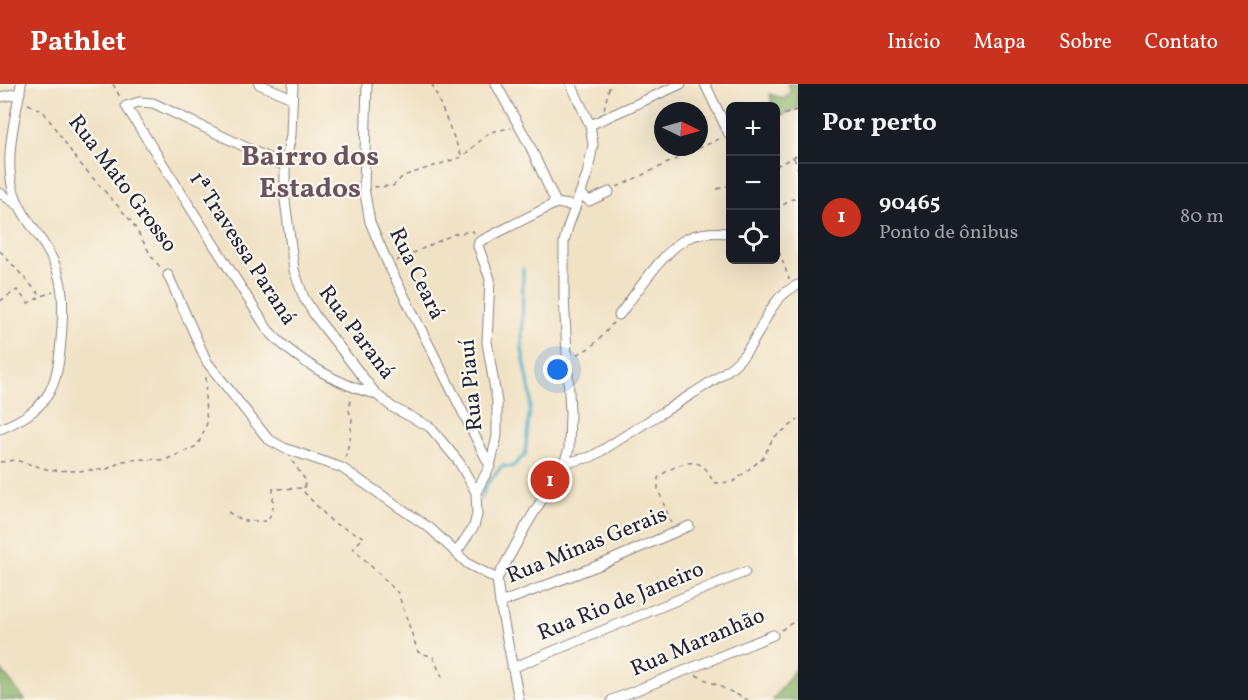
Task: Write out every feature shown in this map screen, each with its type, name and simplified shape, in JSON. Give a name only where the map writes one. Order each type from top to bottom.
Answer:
[{"type":"street","points":[[259,84],[292,98]]},
{"type":"street","name":"Rua Paraná","points":[[292,84],[291,135],[285,166],[285,200],[297,284],[316,317],[376,394],[392,407],[430,427],[459,462],[476,492]]},
{"type":"street","name":"Rua Ceará","points":[[367,84],[364,188],[370,222],[388,264],[490,466]]},
{"type":"street","points":[[496,84],[529,144],[556,203]]},
{"type":"street","points":[[519,700],[497,579],[564,463],[569,449],[568,357],[563,258],[567,226],[580,193],[593,145],[590,125],[571,84]]},
{"type":"street","points":[[590,125],[681,84]]},
{"type":"street","points":[[705,84],[726,127]]},
{"type":"street","points":[[0,97],[20,93],[10,170],[12,186],[18,206],[50,256],[63,288],[61,340],[56,378],[47,396],[36,408],[0,429]]},
{"type":"street","points":[[126,106],[139,102],[153,103],[285,166]]},
{"type":"street","name":"1ª Travessa Paraná","points":[[126,106],[268,330],[287,348],[352,388],[376,394]]},
{"type":"street","points":[[580,193],[589,201],[609,192]]},
{"type":"street","points":[[0,193],[18,206]]},
{"type":"street","points":[[479,242],[556,203],[575,206]]},
{"type":"street","points":[[619,315],[678,244],[700,234],[726,232]]},
{"type":"street","name":"Rua Piauí","points":[[456,553],[474,526],[477,516],[476,492],[490,466],[497,436],[497,402],[487,342],[490,279],[478,246],[479,242]]},
{"type":"street","name":"Rua Mato Grosso","points":[[168,275],[207,362],[268,439],[284,448],[342,468],[376,493],[419,519],[478,571],[497,579]]},
{"type":"street","points":[[564,463],[591,457],[728,369],[742,358],[751,346],[773,306],[795,286]]},
{"type":"street","name":"Rua Minas Gerais","points":[[500,603],[602,564],[688,526]]},
{"type":"street","name":"Rua Rio de Janeiro","points":[[512,668],[745,572]]},
{"type":"street","name":"Rua Maranhão","points":[[612,700],[773,635]]},
{"type":"path","points":[[113,84],[126,106]]},
{"type":"path","points":[[432,84],[462,157]]},
{"type":"path","points":[[601,120],[610,84]]},
{"type":"path","name":"Rua Mato Grosso","points":[[20,93],[43,111],[77,160],[132,222],[152,257],[168,275]]},
{"type":"path","points":[[780,116],[796,110],[798,116]]},
{"type":"path","points":[[364,188],[393,186],[403,176],[462,157],[490,132],[518,127]]},
{"type":"path","points":[[609,192],[726,137]]},
{"type":"path","points":[[780,164],[798,155]]},
{"type":"path","points":[[793,157],[798,169]]},
{"type":"path","points":[[717,189],[726,186]]},
{"type":"path","points":[[780,207],[792,199],[798,199]]},
{"type":"path","points":[[388,264],[454,234],[473,231],[479,242]]},
{"type":"path","points":[[0,251],[40,296]]},
{"type":"path","points":[[780,252],[795,286]]},
{"type":"path","points":[[0,301],[17,290],[28,303],[63,288]]},
{"type":"path","points":[[568,357],[588,350],[619,315]]},
{"type":"path","points":[[0,462],[15,460],[50,470],[107,469],[123,461],[165,460],[197,446],[207,423],[205,402],[207,362]]},
{"type":"path","points":[[342,468],[351,439],[352,419],[349,411],[352,388]]},
{"type":"path","points":[[674,531],[658,489],[658,478],[668,469],[696,463],[704,467],[716,483],[732,482],[763,458],[773,438],[798,420]]},
{"type":"path","points":[[284,448],[306,481],[303,491],[333,523],[364,537],[353,548],[398,592],[418,652],[433,657],[444,681]]},
{"type":"path","points":[[228,512],[243,521],[268,521],[273,508],[273,489],[303,488]]},
{"type":"path","name":"Rua Maranhão","points":[[773,635],[798,619]]},
{"type":"path","points":[[684,670],[748,700]]},
{"type":"green space","points":[[787,84],[798,84],[798,109],[780,116],[780,102],[771,102],[770,94],[785,99],[791,91]]},
{"type":"green space","points":[[798,665],[798,700],[773,700]]},
{"type":"green space","points":[[0,669],[25,700],[0,700]]},
{"type":"waterway","points":[[481,498],[486,485],[502,466],[512,467],[525,455],[531,397],[522,349],[523,269]]},
{"type":"place","name":"90465","points":[[550,480]]},
{"type":"district","name":"Bairro dos Estados","points":[[310,173]]}]
